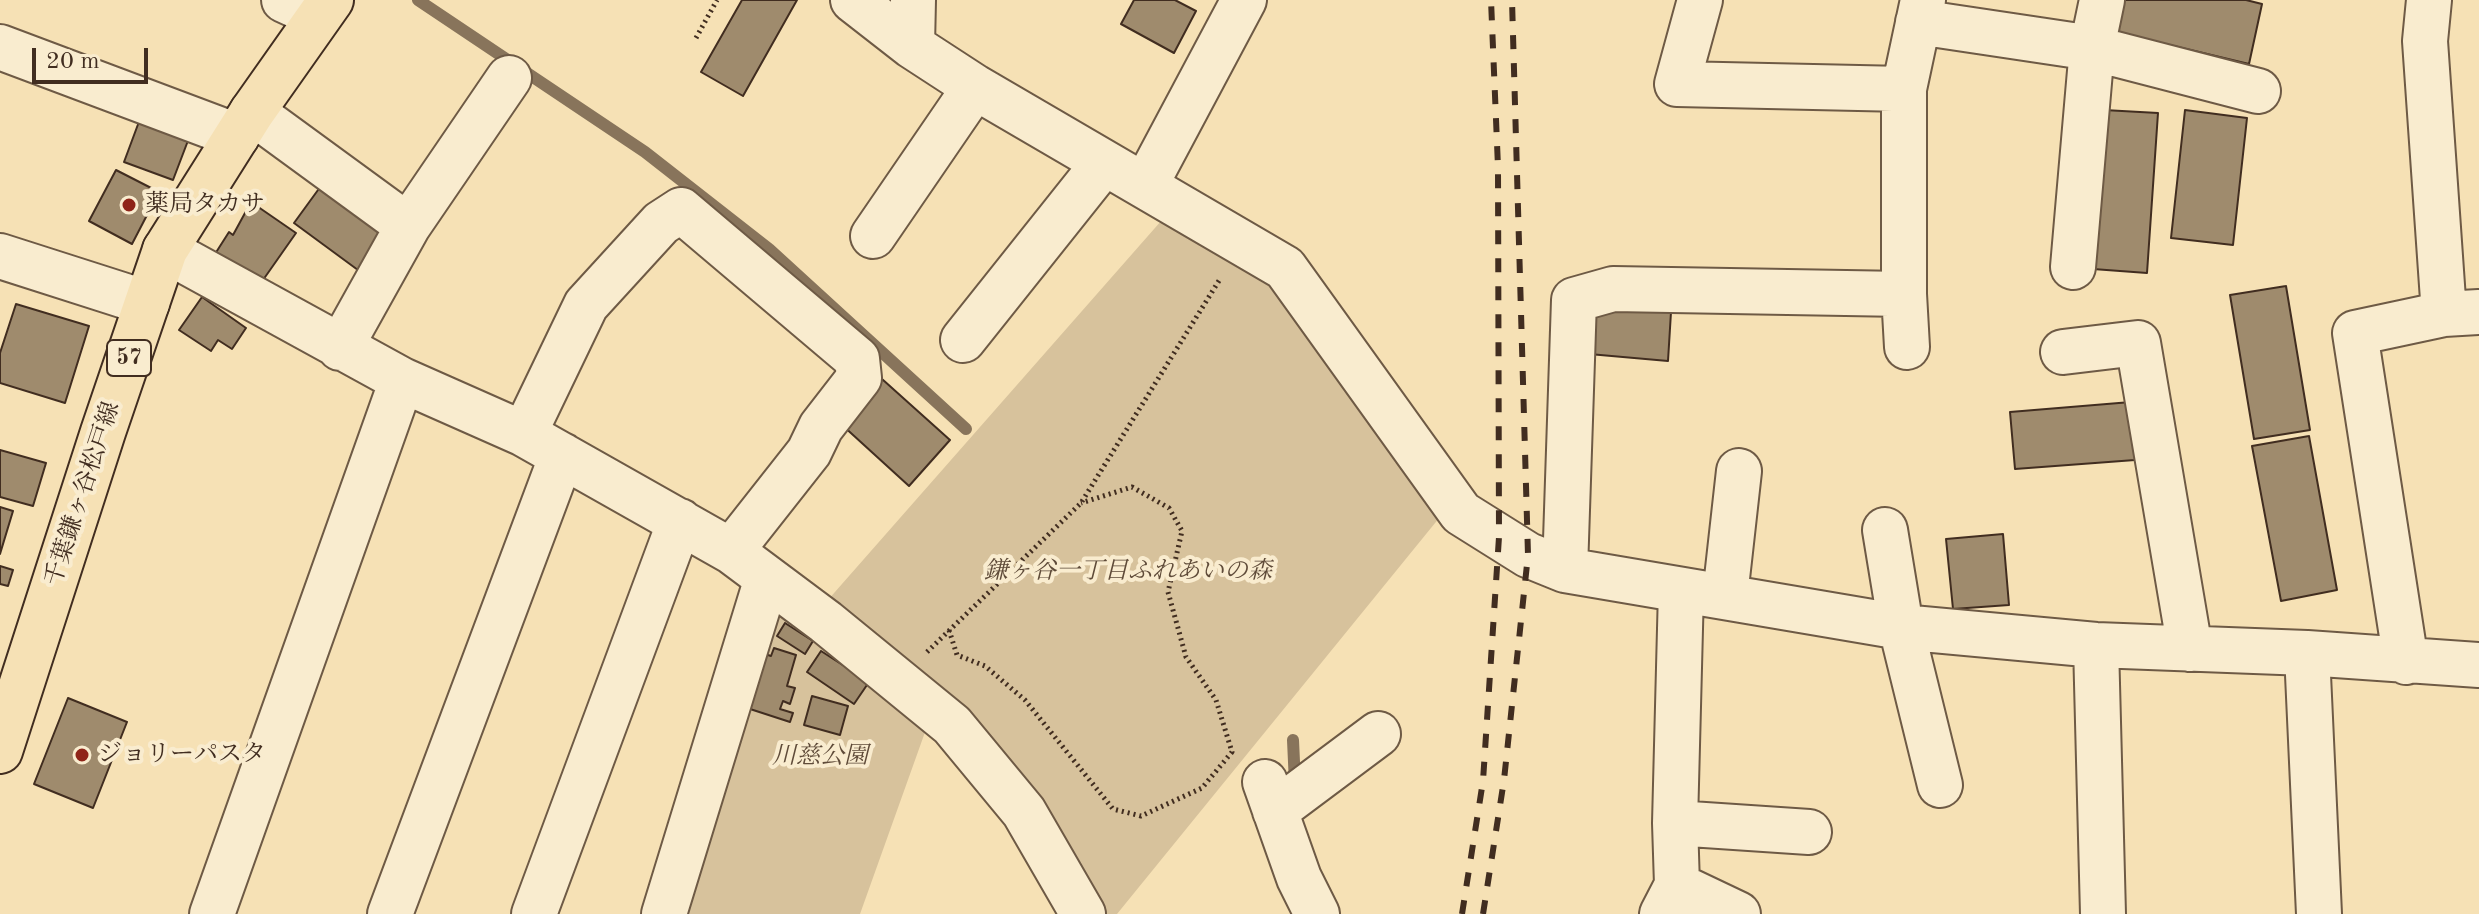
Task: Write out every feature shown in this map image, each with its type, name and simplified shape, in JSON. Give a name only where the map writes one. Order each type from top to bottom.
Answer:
[{"type":"main road","name":"千葉鎌ヶ谷松戸線","points":[[0,751],[165,250],[244,124],[311,5]]},
{"type":"street","points":[[853,0],[912,46],[975,87],[1285,268],[1461,513],[1528,555],[1565,570],[1901,627],[2096,645],[2307,653],[2479,665]]},
{"type":"street","points":[[912,46],[913,0]]},
{"type":"street","points":[[1145,186],[1244,0]]},
{"type":"street","points":[[1700,0],[1677,84],[1904,89]]},
{"type":"street","points":[[2073,267],[2092,48],[2102,0]]},
{"type":"street","points":[[2406,662],[2355,333],[2462,313],[2425,41],[2429,0]]},
{"type":"street","points":[[1907,347],[1904,89],[1920,11],[2092,48],[2258,91]]},
{"type":"street","points":[[0,47],[244,124],[408,226]]},
{"type":"street","points":[[340,348],[408,226],[509,78]]},
{"type":"street","points":[[873,236],[975,87]]},
{"type":"street","points":[[963,340],[1104,163]]},
{"type":"street","points":[[524,434],[586,305],[661,223],[681,210],[857,359],[859,378],[821,427],[809,452],[731,551]]},
{"type":"street","points":[[165,250],[402,380],[524,434],[731,551],[952,725],[1024,812],[1081,913]]},
{"type":"street","points":[[0,256],[147,303]]},
{"type":"street","points":[[1565,570],[1574,300],[1613,289],[1904,294]]},
{"type":"street","points":[[2063,352],[2138,343],[2190,649]]},
{"type":"street","points":[[212,914],[402,380]]},
{"type":"street","points":[[390,914],[562,455]]},
{"type":"street","points":[[1725,596],[1739,471]]},
{"type":"street","points":[[534,914],[680,521]]},
{"type":"street","points":[[1885,530],[1901,627],[1940,785]]},
{"type":"street","points":[[664,914],[767,578]]},
{"type":"street","points":[[1681,590],[1670,899],[1738,914]]},
{"type":"street","points":[[2096,645],[2103,914]]},
{"type":"street","points":[[2307,653],[2319,914]]},
{"type":"street","points":[[1317,914],[1299,878],[1270,797],[1378,734]]},
{"type":"street","points":[[1675,823],[1809,832]]},
{"type":"path","points":[[696,38],[717,0]]},
{"type":"path","points":[[898,681],[1081,503],[1242,243]]},
{"type":"path","points":[[949,630],[957,655],[985,666],[1025,700],[1113,809],[1141,816],[1202,788],[1232,752],[1216,700],[1186,657],[1168,592],[1182,531],[1169,508],[1132,487],[1081,503]]},
{"type":"green space","name":"鎌ヶ谷一丁目ふれあいの森","points":[[1169,212],[1273,275],[1444,512],[1117,914],[1095,914],[820,609]]},
{"type":"green space","name":"川慈公園","points":[[782,611],[929,721],[860,914],[675,914],[768,618]]},
{"type":"building","points":[[742,0],[797,0],[743,96],[701,72]]},
{"type":"building","points":[[1134,0],[1175,0],[1196,11],[1174,53],[1121,24]]},
{"type":"building","points":[[2118,0],[2246,0],[2262,4],[2249,64],[2111,31]]},
{"type":"building","points":[[2104,110],[2158,113],[2147,273],[2093,269]]},
{"type":"building","points":[[2185,110],[2247,118],[2233,245],[2171,238]]},
{"type":"building","points":[[140,119],[189,138],[173,180],[124,162]]},
{"type":"building","points":[[116,170],[159,192],[132,244],[89,221]]},
{"type":"building","points":[[326,179],[394,230],[362,273],[294,223]]},
{"type":"building","points":[[251,202],[296,233],[263,280],[215,254],[229,232],[233,235]]},
{"type":"building","points":[[2286,286],[2310,430],[2254,439],[2230,295]]},
{"type":"building","points":[[202,297],[246,328],[232,349],[218,340],[211,351],[179,330]]},
{"type":"building","points":[[16,304],[89,326],[65,403],[0,383],[0,353]]},
{"type":"building","points":[[1592,305],[1671,312],[1668,361],[1589,354]]},
{"type":"building","points":[[882,379],[950,440],[909,486],[841,424]]},
{"type":"building","points":[[2131,402],[2135,460],[2015,469],[2010,412]]},
{"type":"building","points":[[2309,436],[2337,590],[2281,601],[2252,446]]},
{"type":"building","points":[[0,450],[46,463],[33,506],[0,497]]},
{"type":"building","points":[[0,507],[13,511],[0,554]]},
{"type":"building","points":[[2003,534],[2009,605],[1953,609],[1946,539]]},
{"type":"building","points":[[0,566],[13,570],[8,586],[0,584]]},
{"type":"building","points":[[785,623],[813,641],[805,654],[777,636]]},
{"type":"building","points":[[774,648],[796,655],[787,686],[795,688],[790,704],[783,701],[780,709],[793,713],[790,722],[747,708],[765,654],[771,656]]},
{"type":"building","points":[[821,651],[869,682],[854,704],[807,672]]},
{"type":"building","points":[[812,696],[848,706],[840,735],[804,725]]},
{"type":"building","points":[[68,698],[127,722],[93,808],[34,784]]},
{"type":"waterway","points":[[418,0],[645,152],[769,249],[966,429]]},
{"type":"waterway","points":[[1293,740],[1295,784]]},
{"type":"railway","points":[[1462,914],[1483,781],[1499,537],[1498,167],[1491,0]]},
{"type":"railway","points":[[1483,914],[1504,780],[1528,555],[1512,0]]},
{"type":"place","name":"薬局タカサ","points":[[129,205]]},
{"type":"place","name":"ジョリーパスタ","points":[[82,755]]}]
